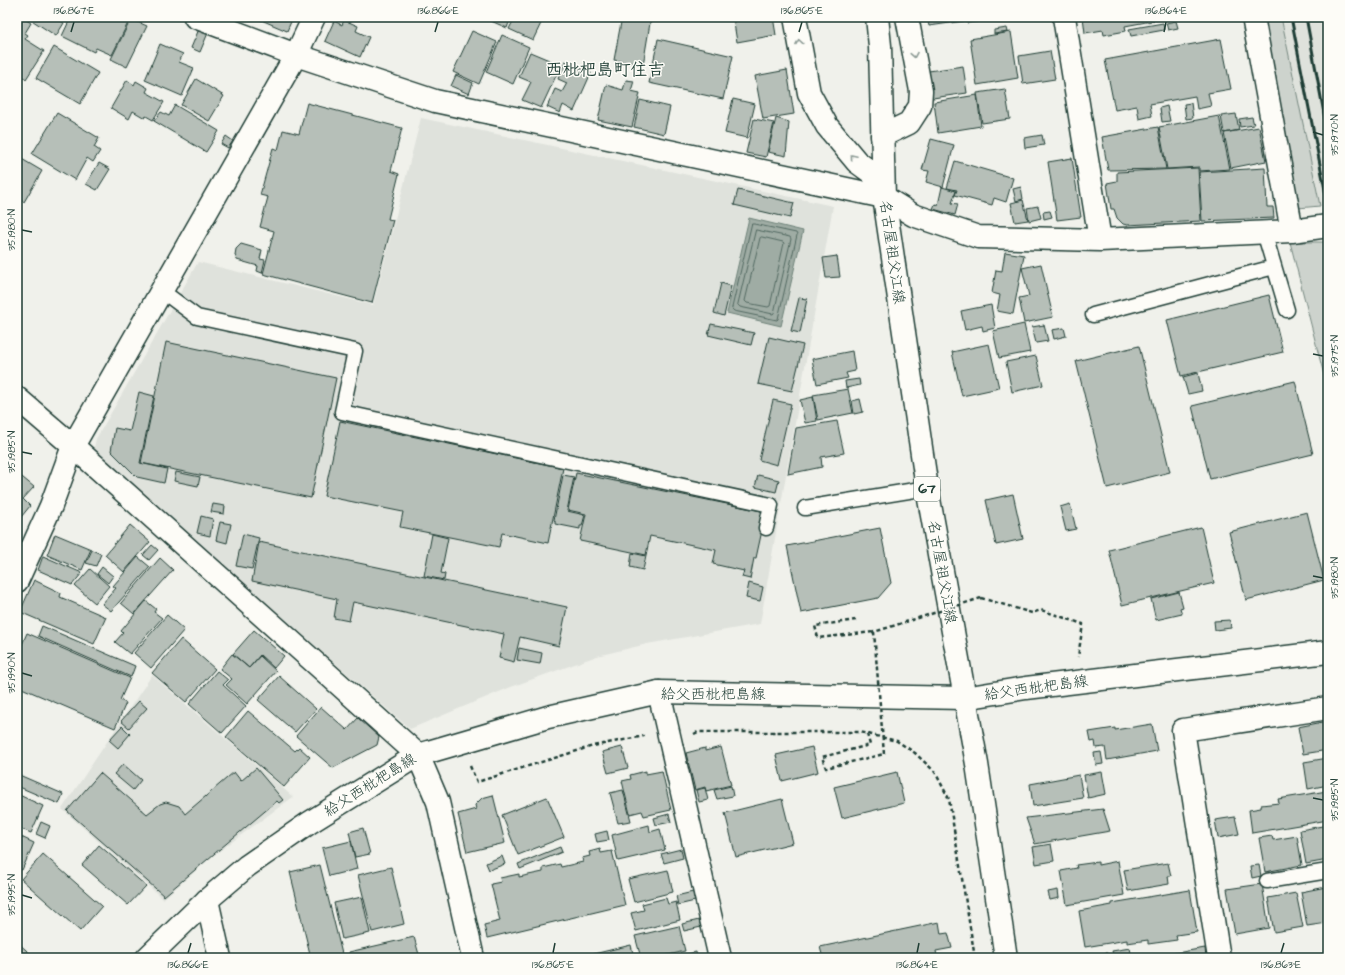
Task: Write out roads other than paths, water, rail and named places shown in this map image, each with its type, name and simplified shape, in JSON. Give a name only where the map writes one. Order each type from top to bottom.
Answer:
[{"type":"street","points":[[195,17],[296,55],[435,101],[884,189]]},
{"type":"street","points":[[17,580],[51,506],[73,446],[296,55],[314,17]]},
{"type":"street","points":[[795,17],[809,93],[827,126],[857,162],[913,215],[978,237],[1100,240],[1292,231],[1328,226]]},
{"type":"street","name":"名古屋祖父江線","points":[[877,17],[880,46],[884,189],[927,488],[977,764],[1006,958]]},
{"type":"street","points":[[882,136],[909,123],[920,106],[920,91],[907,17]]},
{"type":"street","points":[[1064,17],[1100,240]]},
{"type":"street","points":[[1252,17],[1292,231]]},
{"type":"street","points":[[17,398],[73,446],[418,755],[438,802],[473,958]]},
{"type":"street","name":"給父西枇杷島線","points":[[147,958],[207,900],[247,866],[309,823],[418,755],[548,717],[659,692],[964,698],[1026,688],[1328,652]]},
{"type":"street","points":[[659,692],[720,958]]},
{"type":"street","points":[[1219,958],[1183,730],[1328,708]]},
{"type":"street","points":[[207,900],[220,958]]},
{"type":"lane","points":[[1264,232],[1287,310]]},
{"type":"lane","points":[[1093,315],[1274,267]]},
{"type":"lane","points":[[162,291],[197,317],[355,351],[342,412],[771,505],[766,528]]},
{"type":"lane","points":[[805,508],[927,488]]},
{"type":"lane","points":[[1266,881],[1328,871]]},
{"type":"water","points":[[749,218],[803,231],[781,326],[727,313]]},
{"type":"railway","points":[[1291,17],[1328,205]]},
{"type":"railway","points":[[1306,17],[1328,135]]},
{"type":"railway","points":[[1325,17],[1328,33]]},
{"type":"district","name":"西枇杷島町住吉","points":[[605,70]]}]
